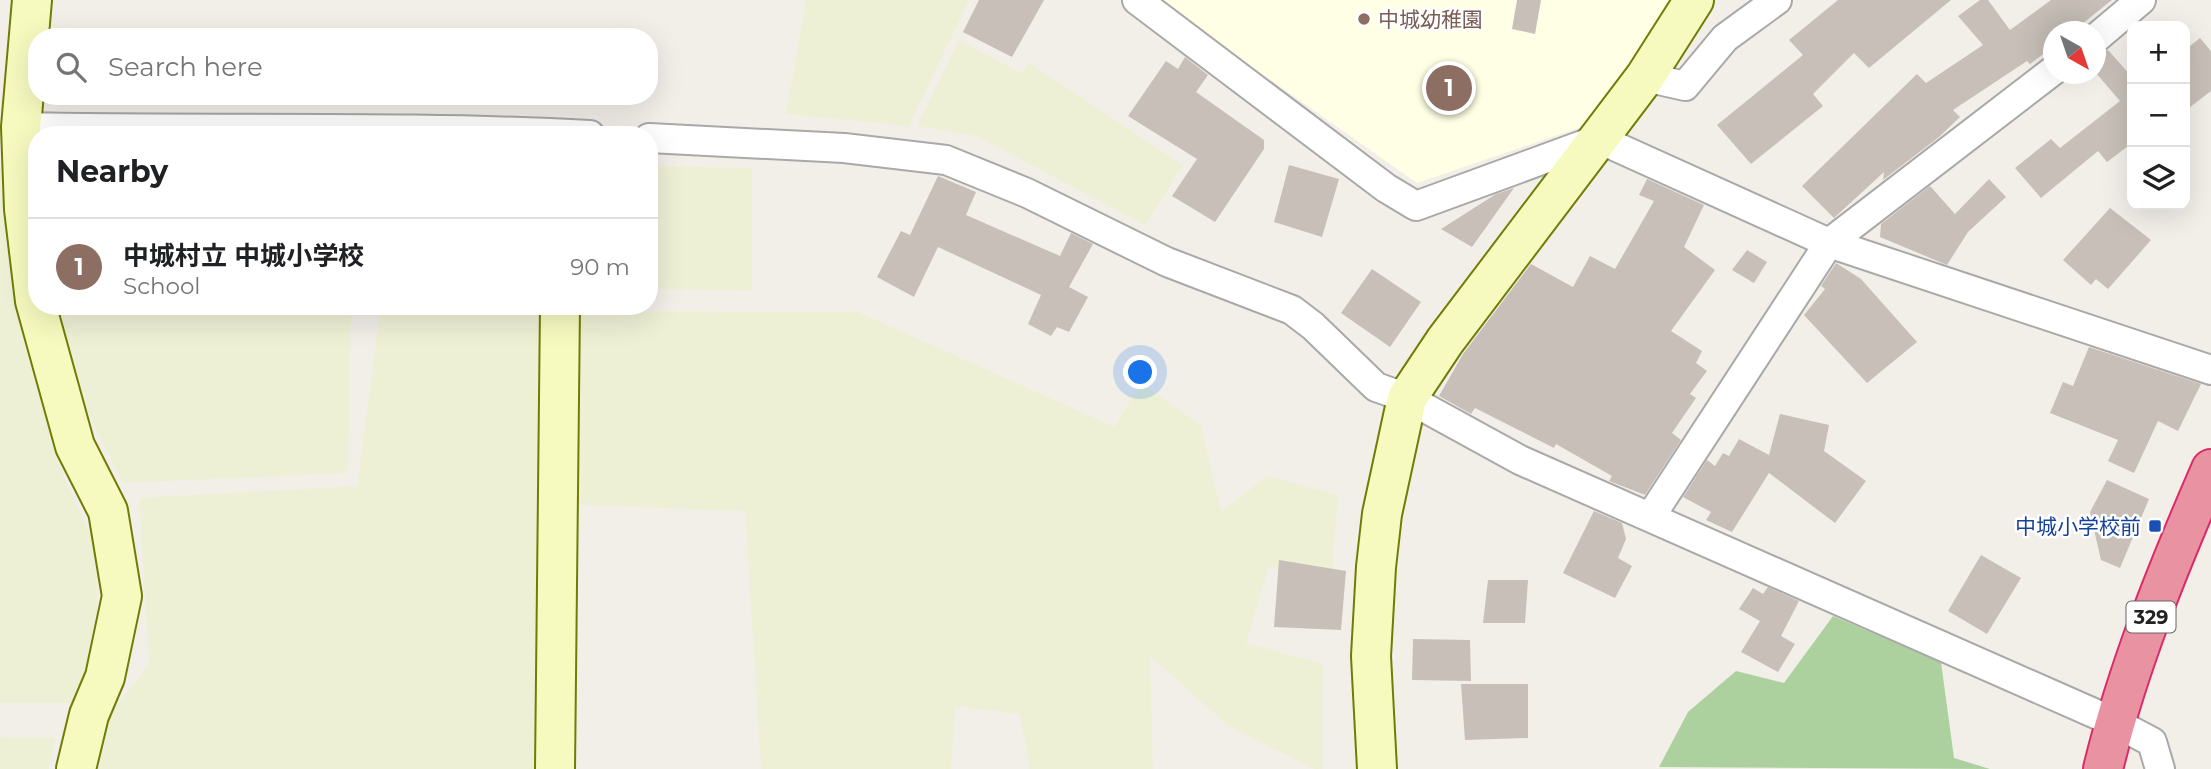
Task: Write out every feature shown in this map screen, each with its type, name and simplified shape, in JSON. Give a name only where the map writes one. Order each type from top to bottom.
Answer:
[{"type":"highway","name":"329","points":[[2103,769],[2114,722],[2172,557],[2211,469]]},
{"type":"street","points":[[30,28],[32,0]]},
{"type":"street","points":[[1137,0],[1386,188],[1416,206],[1600,139],[1829,243],[2211,370]]},
{"type":"street","points":[[1377,769],[1371,656],[1376,567],[1382,514],[1407,398],[1445,341],[1600,139],[1618,109],[1645,77],[1694,0]]},
{"type":"street","points":[[1645,77],[1685,86],[1725,38],[1777,0]]},
{"type":"street","points":[[2106,29],[2141,0]]},
{"type":"street","points":[[28,46],[21,127],[28,242]]},
{"type":"street","points":[[1651,516],[1829,243],[2043,78]]},
{"type":"street","points":[[21,127],[28,127]]},
{"type":"street","points":[[658,138],[844,148],[946,160],[1027,193],[1167,262],[1292,310],[1313,326],[1376,387],[1407,398],[1520,460],[2114,722],[2152,742],[2160,769]]},
{"type":"street","points":[[39,315],[75,446],[108,511],[122,596],[105,677],[89,715],[76,769]]},
{"type":"street","points":[[555,769],[560,315]]},
{"type":"shaded area","points":[[806,0],[969,0],[909,126],[786,114]]},
{"type":"shaded area","points":[[1157,0],[1670,0],[1642,52],[1590,124],[1417,183]]},
{"type":"shaded area","points":[[959,40],[1021,73],[1029,63],[1183,165],[1145,225],[976,136],[917,126]]},
{"type":"shaded area","points":[[0,166],[7,176],[15,301],[60,468],[98,552],[97,634],[80,703],[0,703]]},
{"type":"shaded area","points":[[658,166],[752,168],[752,291],[658,289]]},
{"type":"shaded area","points":[[658,311],[858,312],[1115,427],[1140,383],[1201,425],[1221,512],[1267,476],[1338,495],[1332,577],[1269,566],[1246,643],[1323,664],[1322,769],[1314,769],[1227,725],[1150,656],[1153,769],[1030,769],[1020,714],[955,706],[951,769],[761,769],[745,511],[578,505],[568,315],[658,315]]},
{"type":"shaded area","points":[[53,315],[351,315],[348,473],[123,483],[76,388]]},
{"type":"shaded area","points":[[380,315],[548,315],[541,769],[98,769],[101,725],[149,665],[139,498],[357,486]]},
{"type":"shaded area","points":[[0,737],[55,738],[49,769],[0,769]]},
{"type":"green space","points":[[1833,616],[1941,662],[1954,758],[1990,769],[1659,767],[1688,712],[1736,671],[1784,683]]},
{"type":"building","points":[[979,0],[1044,0],[1012,57],[963,32]]},
{"type":"building","points":[[1517,0],[1541,0],[1535,34],[1512,29]]},
{"type":"building","points":[[1838,0],[1951,0],[1869,68],[1854,53],[1813,94],[1823,106],[1751,164],[1717,125],[1803,55],[1789,40]]},
{"type":"building","points":[[1980,0],[1988,0],[2010,30],[2051,0],[2112,0],[2086,21],[2043,21],[2043,54],[2030,64],[2027,61],[1953,110],[1960,117],[1939,137],[1883,180],[1884,172],[1834,218],[1802,186],[1917,74],[1926,83],[1983,45],[1958,16]]},
{"type":"building","points":[[2200,38],[2211,51],[2211,91],[2190,107],[2190,84],[2190,46]]},
{"type":"building","points":[[2106,51],[2127,71],[2127,147],[2107,162],[2098,151],[2041,198],[2015,168],[2051,139],[2060,148],[2120,101],[2105,84]]},
{"type":"building","points":[[1185,57],[1208,75],[1196,92],[1264,140],[1264,149],[1215,222],[1172,196],[1197,159],[1128,116],[1166,61],[1178,69]]},
{"type":"building","points":[[1289,165],[1339,179],[1322,237],[1274,222]]},
{"type":"building","points":[[938,176],[976,192],[966,215],[1060,256],[1071,233],[1093,244],[1069,287],[1088,297],[1069,332],[1057,327],[1051,336],[1028,324],[1041,295],[938,247],[914,297],[877,277],[901,231],[910,235]]},
{"type":"building","points":[[1647,179],[1704,205],[1684,247],[1715,270],[1671,331],[1702,351],[1696,363],[1707,371],[1690,394],[1696,398],[1672,433],[1681,440],[1645,495],[1609,481],[1612,476],[1556,444],[1554,448],[1475,408],[1471,414],[1439,396],[1463,354],[1531,264],[1573,287],[1590,256],[1615,269],[1654,201],[1639,195]]},
{"type":"building","points":[[1989,179],[2006,197],[1968,232],[1947,265],[1880,237],[1881,224],[1930,186],[1955,214]]},
{"type":"building","points":[[1514,188],[1472,247],[1441,229],[1496,194]]},
{"type":"building","points":[[2110,208],[2151,240],[2108,289],[2096,279],[2091,285],[2063,260]]},
{"type":"building","points":[[1747,250],[1767,262],[1754,283],[1732,270]]},
{"type":"building","points":[[1836,263],[1861,279],[1917,342],[1867,383],[1804,315],[1825,289],[1821,286]]},
{"type":"building","points":[[1372,269],[1421,302],[1390,347],[1341,313]]},
{"type":"building","points":[[2089,347],[2201,384],[2178,431],[2158,421],[2134,473],[2108,461],[2118,440],[2050,413],[2063,382],[2073,386]]},
{"type":"building","points":[[1780,414],[1829,425],[1824,451],[1866,481],[1835,523],[1769,473],[1732,532],[1706,520],[1711,512],[1683,497],[1707,460],[1715,466],[1723,453],[1729,456],[1739,439],[1769,455]]},
{"type":"building","points":[[2107,480],[2149,499],[2120,568],[2101,560],[2090,512]]},
{"type":"building","points":[[1594,511],[1622,523],[1626,539],[1618,558],[1632,566],[1615,598],[1563,573]]},
{"type":"building","points":[[1981,555],[2021,578],[1987,634],[1948,611]]},
{"type":"building","points":[[1279,560],[1346,571],[1341,630],[1274,627]]},
{"type":"building","points":[[1488,580],[1528,580],[1525,623],[1483,623]]},
{"type":"building","points":[[1768,587],[1799,601],[1781,636],[1795,644],[1778,672],[1741,652],[1760,621],[1739,609],[1753,588],[1763,594]]},
{"type":"building","points":[[1413,639],[1470,640],[1471,681],[1412,680]]},
{"type":"building","points":[[1461,684],[1528,684],[1528,738],[1465,740]]},
{"type":"place","name":"中城幼稚園","points":[[1364,19]]},
{"type":"place","name":"中城村立 中城小学校","points":[[1449,88]]},
{"type":"place","name":"中城小学校前","points":[[2155,526]]}]
